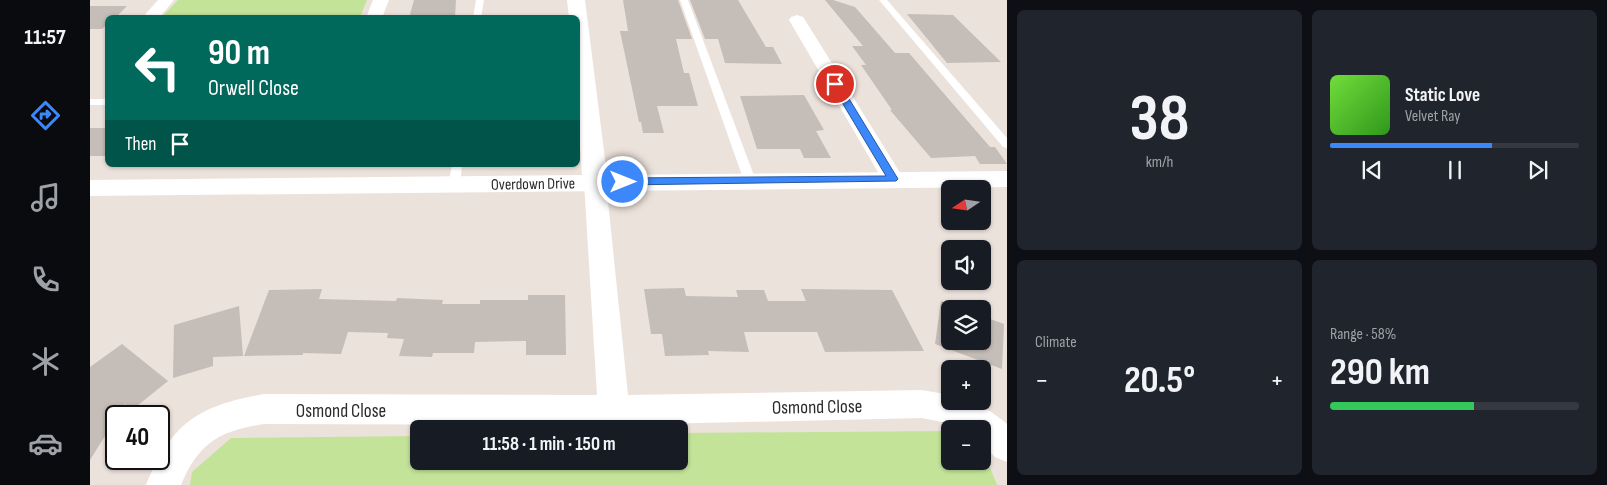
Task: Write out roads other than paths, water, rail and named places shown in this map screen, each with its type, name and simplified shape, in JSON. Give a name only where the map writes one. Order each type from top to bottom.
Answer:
[{"type":"street","points":[[153,15],[166,0]]},
{"type":"street","points":[[375,15],[381,0]]},
{"type":"street","points":[[576,0],[577,15]]},
{"type":"street","points":[[797,20],[893,179]]},
{"type":"street","points":[[580,57],[595,182],[614,410]]},
{"type":"street","name":"Overdown Drive","points":[[90,188],[456,175],[595,182],[1007,178]]},
{"type":"street","name":"Osmond Close","points":[[162,485],[173,460],[188,440],[203,427],[221,418],[242,412],[264,409],[614,410],[922,404],[958,410],[990,430],[1007,446]]},
{"type":"lane","points":[[478,15],[480,0]]},
{"type":"lane","points":[[684,0],[750,181]]},
{"type":"lane","points":[[883,0],[1007,145]]},
{"type":"lane","points":[[90,102],[105,102]]}]
